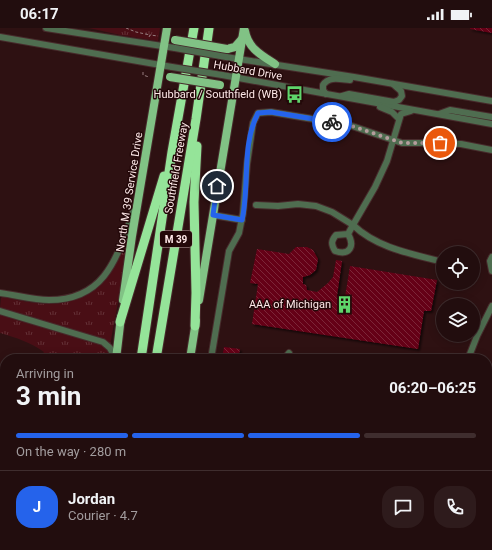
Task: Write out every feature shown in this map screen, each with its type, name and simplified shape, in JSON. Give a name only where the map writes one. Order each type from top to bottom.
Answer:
[{"type":"highway","name":"Southfield Freeway","points":[[142,354],[172,152],[194,28]]},
{"type":"highway","name":"Southfield Freeway","points":[[157,354],[196,119],[209,28]]},
{"type":"highway","points":[[195,326],[196,293],[193,216],[197,149],[196,119]]},
{"type":"highway","points":[[120,322],[172,152]]},
{"type":"main road","points":[[191,354],[244,28]]},
{"type":"main road","points":[[244,28],[248,42],[256,52],[275,64]]},
{"type":"main road","points":[[167,30],[170,38],[175,44],[227,53],[242,39]]},
{"type":"main road","name":"North M 39 Service Drive","points":[[117,354],[138,200],[167,30]]},
{"type":"main road","points":[[157,87],[162,80],[170,77],[220,85],[225,87],[232,97]]},
{"type":"street","points":[[46,28],[164,47],[175,44]]},
{"type":"street","points":[[76,28],[94,36]]},
{"type":"street","name":"Hubbard Drive","points":[[0,37],[492,124]]},
{"type":"street","name":"Hubbard Drive","points":[[227,53],[238,59],[492,101]]},
{"type":"street","points":[[326,94],[322,85],[331,78],[349,80],[359,78]]},
{"type":"street","points":[[338,96],[349,94],[394,102],[399,100],[402,96],[401,91],[394,84]]},
{"type":"street","points":[[301,90],[316,96],[384,108],[392,112],[399,119]]},
{"type":"street","points":[[348,234],[375,187],[386,161],[401,114],[415,110]]},
{"type":"street","points":[[438,115],[450,110],[492,117]]},
{"type":"street","points":[[212,354],[229,251],[239,233],[242,220],[253,123],[258,113],[271,112],[349,125],[402,143],[462,144],[492,150]]},
{"type":"street","points":[[0,293],[41,300],[60,299],[72,297],[92,287],[106,276],[115,261],[138,200]]},
{"type":"street","points":[[256,206],[298,204],[316,206],[332,212],[353,225],[362,234],[383,245],[436,260]]},
{"type":"street","points":[[213,215],[242,220]]},
{"type":"street","points":[[492,257],[490,261],[492,271]]},
{"type":"street","points":[[470,354],[479,330],[492,306]]},
{"type":"street","points":[[0,311],[103,342],[110,348],[113,354]]},
{"type":"path","points":[[126,28],[136,32],[158,36]]},
{"type":"path","points":[[149,40],[150,35]]},
{"type":"path","points":[[246,75],[247,66]]},
{"type":"path","points":[[143,72],[143,75],[149,77]]},
{"type":"green space","points":[[89,28],[160,28],[158,41]]},
{"type":"green space","points":[[126,237],[125,265],[110,345],[0,308],[1,298],[3,297],[32,303],[49,304],[67,302],[93,291],[112,271]]},
{"type":"green space","points":[[0,315],[102,345],[109,354],[42,354],[44,352],[34,346],[0,333]]},
{"type":"building","points":[[492,28],[492,33],[470,29]]},
{"type":"building","name":"AAA of Michigan","points":[[296,247],[307,247],[313,250],[318,259],[316,270],[310,275],[303,277],[303,284],[306,285],[307,290],[317,292],[333,277],[336,260],[342,261],[337,296],[345,297],[350,266],[436,280],[431,311],[424,311],[418,349],[252,324],[258,284],[250,283],[257,249],[289,254]]},
{"type":"building","points":[[224,347],[240,349],[239,354],[223,354]]},
{"type":"way so far","points":[[332,122],[349,125],[402,143],[440,143]]},
{"type":"place","name":"Hubbard / Southfield (WB)","points":[[295,94]]},
{"type":"place","name":"AAA of Michigan","points":[[344,304]]},
{"type":"route","points":[[217,186],[213,215],[242,220],[247,164],[253,123],[258,113],[271,112],[332,122]]}]
